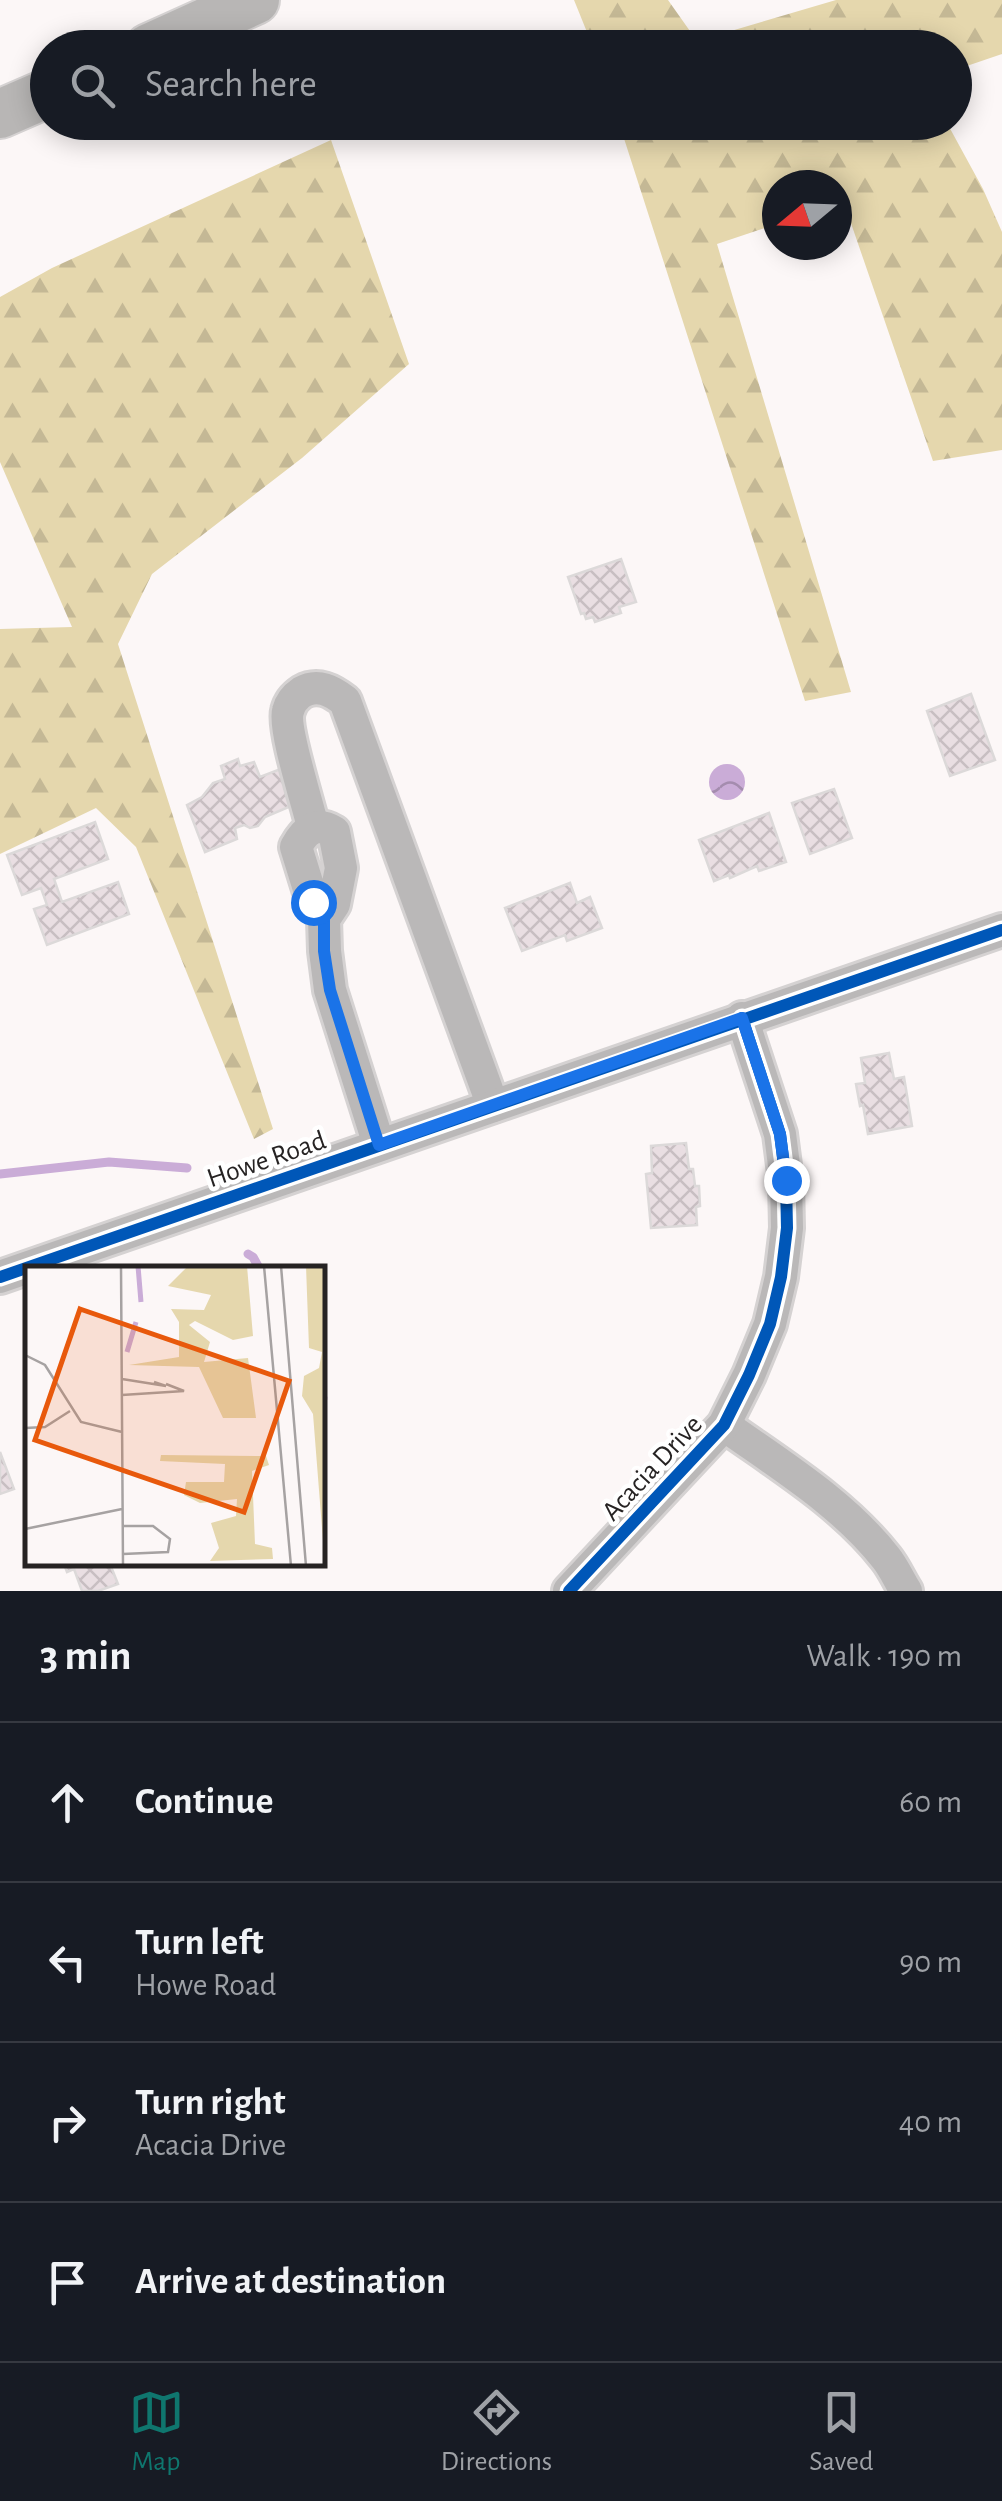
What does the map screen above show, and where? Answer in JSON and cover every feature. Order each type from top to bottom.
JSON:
[{"type":"highway","points":[[188,30],[255,0]]},
{"type":"highway","points":[[0,114],[30,100]]},
{"type":"street","points":[[379,1145],[330,990],[324,951],[324,919],[334,904],[340,868],[334,832],[325,826],[313,827],[288,729],[288,711],[296,697],[308,689],[331,690],[345,701],[492,1106]]},
{"type":"street","name":"Howe Road","points":[[32,1266],[1002,930]]},
{"type":"street","name":"Acacia Drive","points":[[570,1591],[724,1426],[770,1324],[782,1277],[786,1180],[780,1134],[742,1018]]},
{"type":"street","name":"Howe Road","points":[[0,1277],[25,1268]]},
{"type":"street","points":[[724,1426],[811,1487],[852,1522],[887,1559],[906,1591]]},
{"type":"green space","points":[[574,0],[668,0],[689,30],[586,30]]},
{"type":"green space","points":[[836,0],[1002,0],[1002,54],[972,64],[972,30],[734,30]]},
{"type":"green space","points":[[331,140],[409,364],[302,458],[152,574],[118,644],[273,1129],[254,1139],[136,847],[96,808],[0,854],[0,629],[72,627],[0,462],[0,297],[52,268]]},
{"type":"green space","points":[[624,140],[956,140],[1002,232],[1002,450],[933,461],[852,226],[852,170],[762,170],[762,229],[717,244],[851,692],[805,701]]},
{"type":"water","points":[[727,764],[740,769],[745,782],[740,795],[727,800],[714,795],[709,782],[714,769]]},
{"type":"building","points":[[621,559],[636,602],[619,607],[621,613],[595,622],[593,617],[586,619],[568,577]]},
{"type":"building","points":[[971,694],[995,760],[950,776],[927,711]]},
{"type":"building","points":[[238,759],[240,766],[254,762],[260,777],[286,767],[298,803],[265,817],[258,826],[235,828],[237,839],[205,852],[187,805],[202,797],[213,783],[225,779],[221,766]]},
{"type":"building","points":[[834,789],[852,838],[810,854],[792,803]]},
{"type":"building","points":[[769,813],[786,862],[759,871],[757,866],[714,881],[699,840]]},
{"type":"building","points":[[95,822],[108,859],[54,879],[62,902],[118,882],[129,914],[47,945],[34,909],[47,905],[41,888],[22,895],[7,855]]},
{"type":"building","points":[[570,883],[577,903],[590,897],[602,928],[567,941],[565,935],[522,951],[505,908]]},
{"type":"building","points":[[889,1053],[894,1079],[904,1077],[912,1126],[868,1134],[856,1084],[865,1083],[861,1058]]},
{"type":"building","points":[[686,1143],[689,1169],[693,1169],[695,1186],[699,1186],[697,1225],[651,1228],[646,1174],[652,1173],[651,1146]]},
{"type":"building","points":[[0,1452],[14,1489],[0,1494]]},
{"type":"building","points":[[65,1566],[111,1566],[118,1584],[98,1591],[82,1591],[74,1569],[67,1572]]},
{"type":"waterway","points":[[0,1174],[109,1162],[187,1168]]},
{"type":"waterway","points":[[248,1254],[258,1266]]},
{"type":"cycle path","points":[[32,1266],[1002,930]]},
{"type":"cycle path","points":[[569,1591],[724,1425],[770,1324],[787,1228],[786,1181],[780,1134],[742,1018]]},
{"type":"cycle path","points":[[0,1277],[25,1268]]},
{"type":"route","points":[[313,902],[324,919],[330,990],[379,1145],[742,1018],[780,1134],[786,1180]]}]
